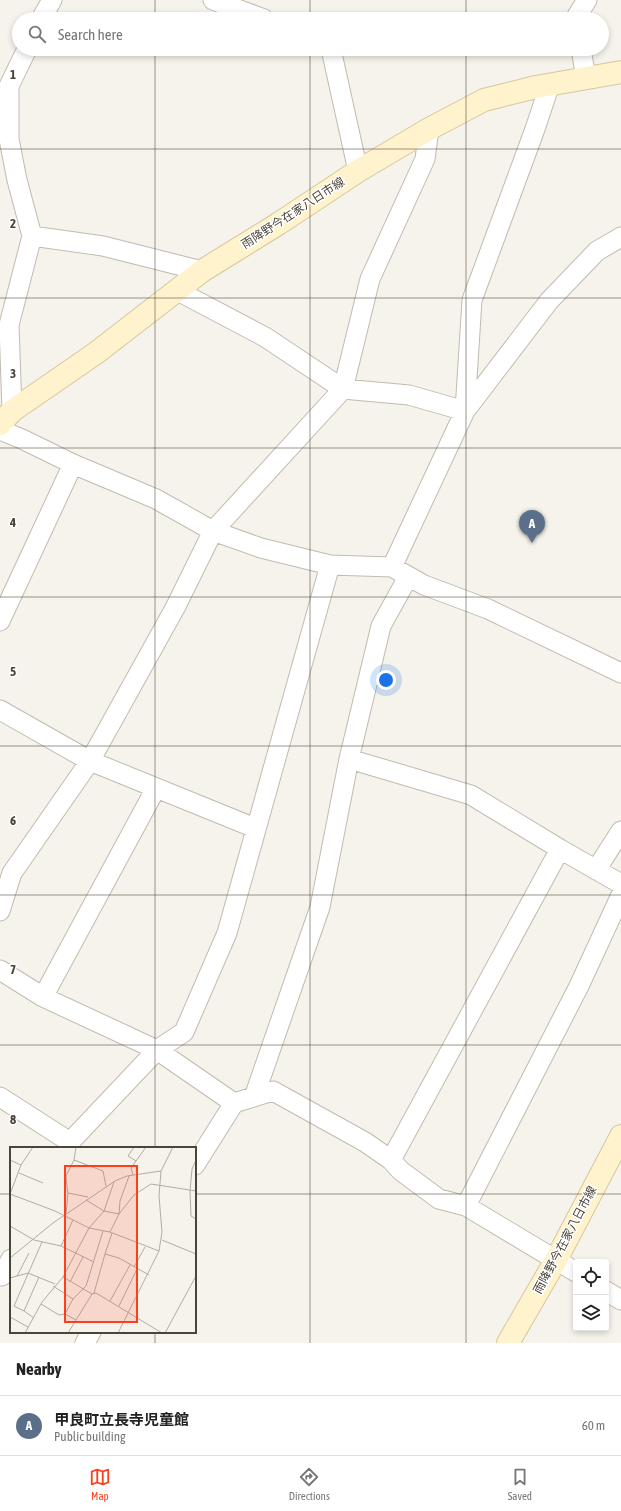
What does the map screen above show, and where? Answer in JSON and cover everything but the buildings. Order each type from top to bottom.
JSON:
[{"type":"main road","name":"雨降野今在家八日市線","points":[[6,417],[96,353],[202,271],[278,224],[358,171],[430,129],[484,100],[550,84],[621,72]]},
{"type":"main road","name":"雨降野今在家八日市線","points":[[508,1343],[556,1260],[621,1136]]},
{"type":"street","points":[[45,12],[52,0]]},
{"type":"street","points":[[213,0],[245,12]]},
{"type":"street","points":[[579,12],[587,0]]},
{"type":"street","points":[[6,417],[9,325],[32,236],[17,180],[9,139],[9,86],[24,56]]},
{"type":"street","points":[[333,56],[358,171]]},
{"type":"street","points":[[582,56],[586,78]]},
{"type":"street","points":[[465,411],[472,300],[550,84]]},
{"type":"street","points":[[0,910],[12,873],[90,761],[175,608],[213,531],[343,389],[370,279],[424,159],[430,129]]},
{"type":"street","points":[[32,236],[103,246],[202,271]]},
{"type":"street","points":[[392,567],[465,411],[549,301],[597,251],[621,237]]},
{"type":"street","points":[[176,290],[265,336],[343,389],[409,395],[465,411]]},
{"type":"street","points":[[0,430],[73,464],[156,499],[213,531],[261,548],[330,565],[392,567],[424,586],[488,609],[621,673]]},
{"type":"street","points":[[0,621],[73,464]]},
{"type":"street","points":[[0,1098],[69,1145],[157,1050],[184,1032],[227,933],[255,828],[330,565]]},
{"type":"street","points":[[254,1097],[320,907],[348,759],[381,626],[408,577]]},
{"type":"street","points":[[0,710],[90,761],[255,828]]},
{"type":"street","points":[[348,759],[470,795],[621,884]]},
{"type":"street","points":[[43,997],[156,788]]},
{"type":"street","points":[[596,870],[621,831]]},
{"type":"street","points":[[391,1160],[560,849]]},
{"type":"street","points":[[466,1206],[578,986],[621,895]]},
{"type":"street","points":[[0,970],[43,997],[157,1050],[234,1103]]},
{"type":"street","points":[[196,1163],[234,1103],[273,1091],[365,1142],[391,1160],[401,1171],[439,1199],[466,1206],[573,1270]]},
{"type":"street","points":[[4,1277],[10,1262]]},
{"type":"street","points":[[609,1293],[621,1300]]},
{"type":"street","points":[[85,1343],[90,1333]]},
{"type":"place","name":"甲良町立長寺児童館","points":[[532,543]]}]
